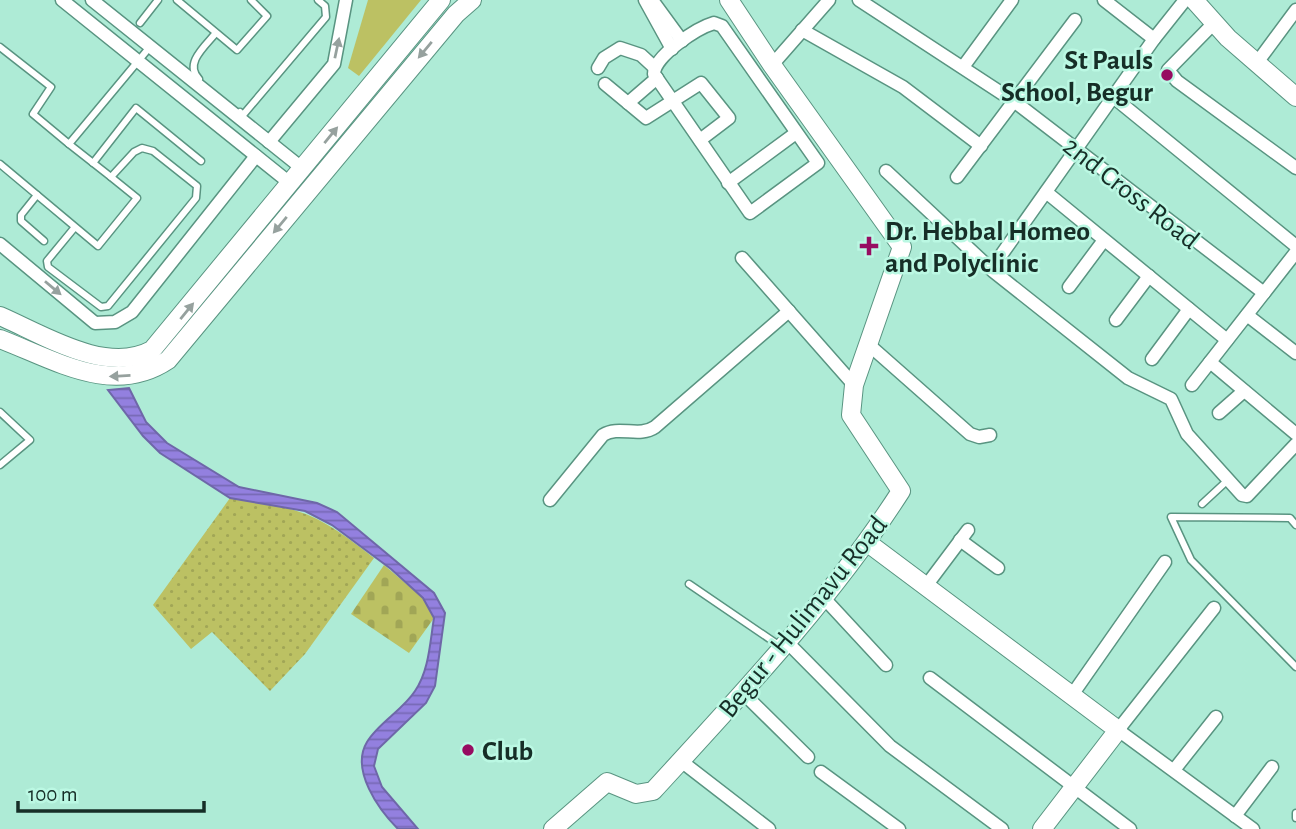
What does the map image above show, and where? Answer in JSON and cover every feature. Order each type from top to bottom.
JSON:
[{"type":"street","points":[[62,0],[290,184]]},
{"type":"street","points":[[92,0],[303,169]]},
{"type":"street","points":[[269,142],[334,64],[346,0]]},
{"type":"street","points":[[0,339],[92,374],[115,378],[138,375],[159,366],[177,352],[290,184],[442,0]]},
{"type":"street","points":[[0,316],[97,356],[117,360],[136,358],[160,345],[244,255],[456,14],[472,0]]},
{"type":"street","points":[[645,0],[677,45]]},
{"type":"street","points":[[652,0],[677,45]]},
{"type":"street","name":"Begur - Hulimavu Road","points":[[553,829],[607,782],[636,794],[653,791],[784,644],[868,543],[901,491],[851,415],[854,385],[902,247],[729,0]]},
{"type":"street","points":[[772,65],[829,0]]},
{"type":"street","name":"2nd Cross Road","points":[[859,0],[1015,102],[1264,293]]},
{"type":"street","points":[[963,66],[1012,0]]},
{"type":"street","points":[[1104,0],[1154,39]]},
{"type":"street","points":[[992,268],[1112,96],[1185,0]]},
{"type":"street","points":[[1194,0],[1256,64],[1296,97]]},
{"type":"street","points":[[1256,64],[1296,10]]},
{"type":"street","points":[[957,177],[1076,20]]},
{"type":"street","points":[[598,68],[604,58],[620,48],[641,55],[656,73],[750,213],[818,163],[722,26],[714,23],[677,45],[656,73],[628,103]]},
{"type":"street","points":[[1214,23],[1168,71],[1177,81],[1296,168]]},
{"type":"street","points":[[802,30],[903,87],[981,146]]},
{"type":"street","points":[[605,84],[646,118],[701,83],[729,118],[700,140]]},
{"type":"street","points":[[1112,96],[1296,246]]},
{"type":"street","points":[[212,119],[223,107]]},
{"type":"street","points":[[728,183],[796,133]]},
{"type":"street","points":[[0,244],[95,323],[115,322],[132,312],[256,156]]},
{"type":"street","points":[[886,171],[992,268],[1116,370],[1171,400],[1186,434],[1242,495],[1247,496],[1296,443]]},
{"type":"street","points":[[1046,192],[1227,340]]},
{"type":"street","points":[[1069,286],[1104,240]]},
{"type":"street","points":[[1192,385],[1296,252]]},
{"type":"street","points":[[742,258],[854,385]]},
{"type":"street","points":[[1116,320],[1149,276]]},
{"type":"street","points":[[1152,359],[1189,309]]},
{"type":"street","points":[[550,500],[603,435],[612,431],[650,431],[789,311]]},
{"type":"street","points":[[1247,315],[1296,353]]},
{"type":"street","points":[[869,344],[970,434],[979,437],[990,435]]},
{"type":"street","points":[[1210,362],[1296,434]]},
{"type":"street","points":[[1219,413],[1244,391]]},
{"type":"street","points":[[926,586],[964,535],[998,568]]},
{"type":"street","points":[[868,543],[1252,829]]},
{"type":"street","points":[[1073,695],[1165,562]]},
{"type":"street","points":[[822,597],[886,665]]},
{"type":"street","points":[[1042,829],[1213,608]]},
{"type":"street","points":[[784,644],[890,747],[1002,829]]},
{"type":"street","points":[[930,678],[1130,829]]},
{"type":"street","points":[[742,692],[807,757]]},
{"type":"street","points":[[1174,770],[1216,717]]},
{"type":"street","points":[[681,761],[769,829]]},
{"type":"street","points":[[1235,816],[1272,767]]},
{"type":"street","points":[[821,772],[899,829]]},
{"type":"lane","points":[[140,23],[158,0]]},
{"type":"lane","points":[[177,0],[237,50],[267,16],[251,0]]},
{"type":"lane","points":[[215,34],[192,64],[192,71],[243,115],[326,17],[325,6],[318,0]]},
{"type":"lane","points":[[0,47],[51,87],[33,114],[137,198],[98,246],[0,164]]},
{"type":"lane","points":[[69,144],[149,48]]},
{"type":"lane","points":[[93,163],[136,108],[201,162]]},
{"type":"lane","points":[[75,227],[47,261],[48,267],[101,307],[108,306],[196,198],[197,186],[153,151],[142,148],[134,152],[111,177]]},
{"type":"lane","points":[[37,195],[21,215],[21,221],[44,241]]},
{"type":"lane","points":[[0,412],[30,440],[0,465]]},
{"type":"lane","points":[[1202,504],[1229,479]]},
{"type":"lane","points":[[1296,526],[1290,518],[1171,517],[1191,560],[1296,667]]},
{"type":"lane","points":[[689,584],[784,644]]},
{"type":"green space","points":[[368,0],[421,0],[359,76],[348,68]]},
{"type":"green space","points":[[230,498],[275,505],[308,515],[338,531],[374,558],[305,654],[270,691],[212,632],[191,649],[153,605]]},
{"type":"green space","points":[[384,565],[423,598],[434,618],[409,653],[351,614]]},
{"type":"shaded area","points":[[129,388],[146,422],[167,443],[239,487],[317,503],[337,512],[434,593],[445,613],[435,686],[426,703],[378,749],[374,766],[382,787],[418,829],[398,829],[391,821],[375,801],[364,777],[362,765],[367,742],[410,698],[423,675],[434,618],[423,598],[391,569],[332,525],[305,511],[230,498],[160,453],[143,436],[108,390]]},
{"type":"place","name":"St Pauls School, Begur","points":[[1167,75]]},
{"type":"place","name":"Dr. Hebbal Homeo and Polyclinic","points":[[869,246]]},
{"type":"place","name":"Club","points":[[468,750]]}]
